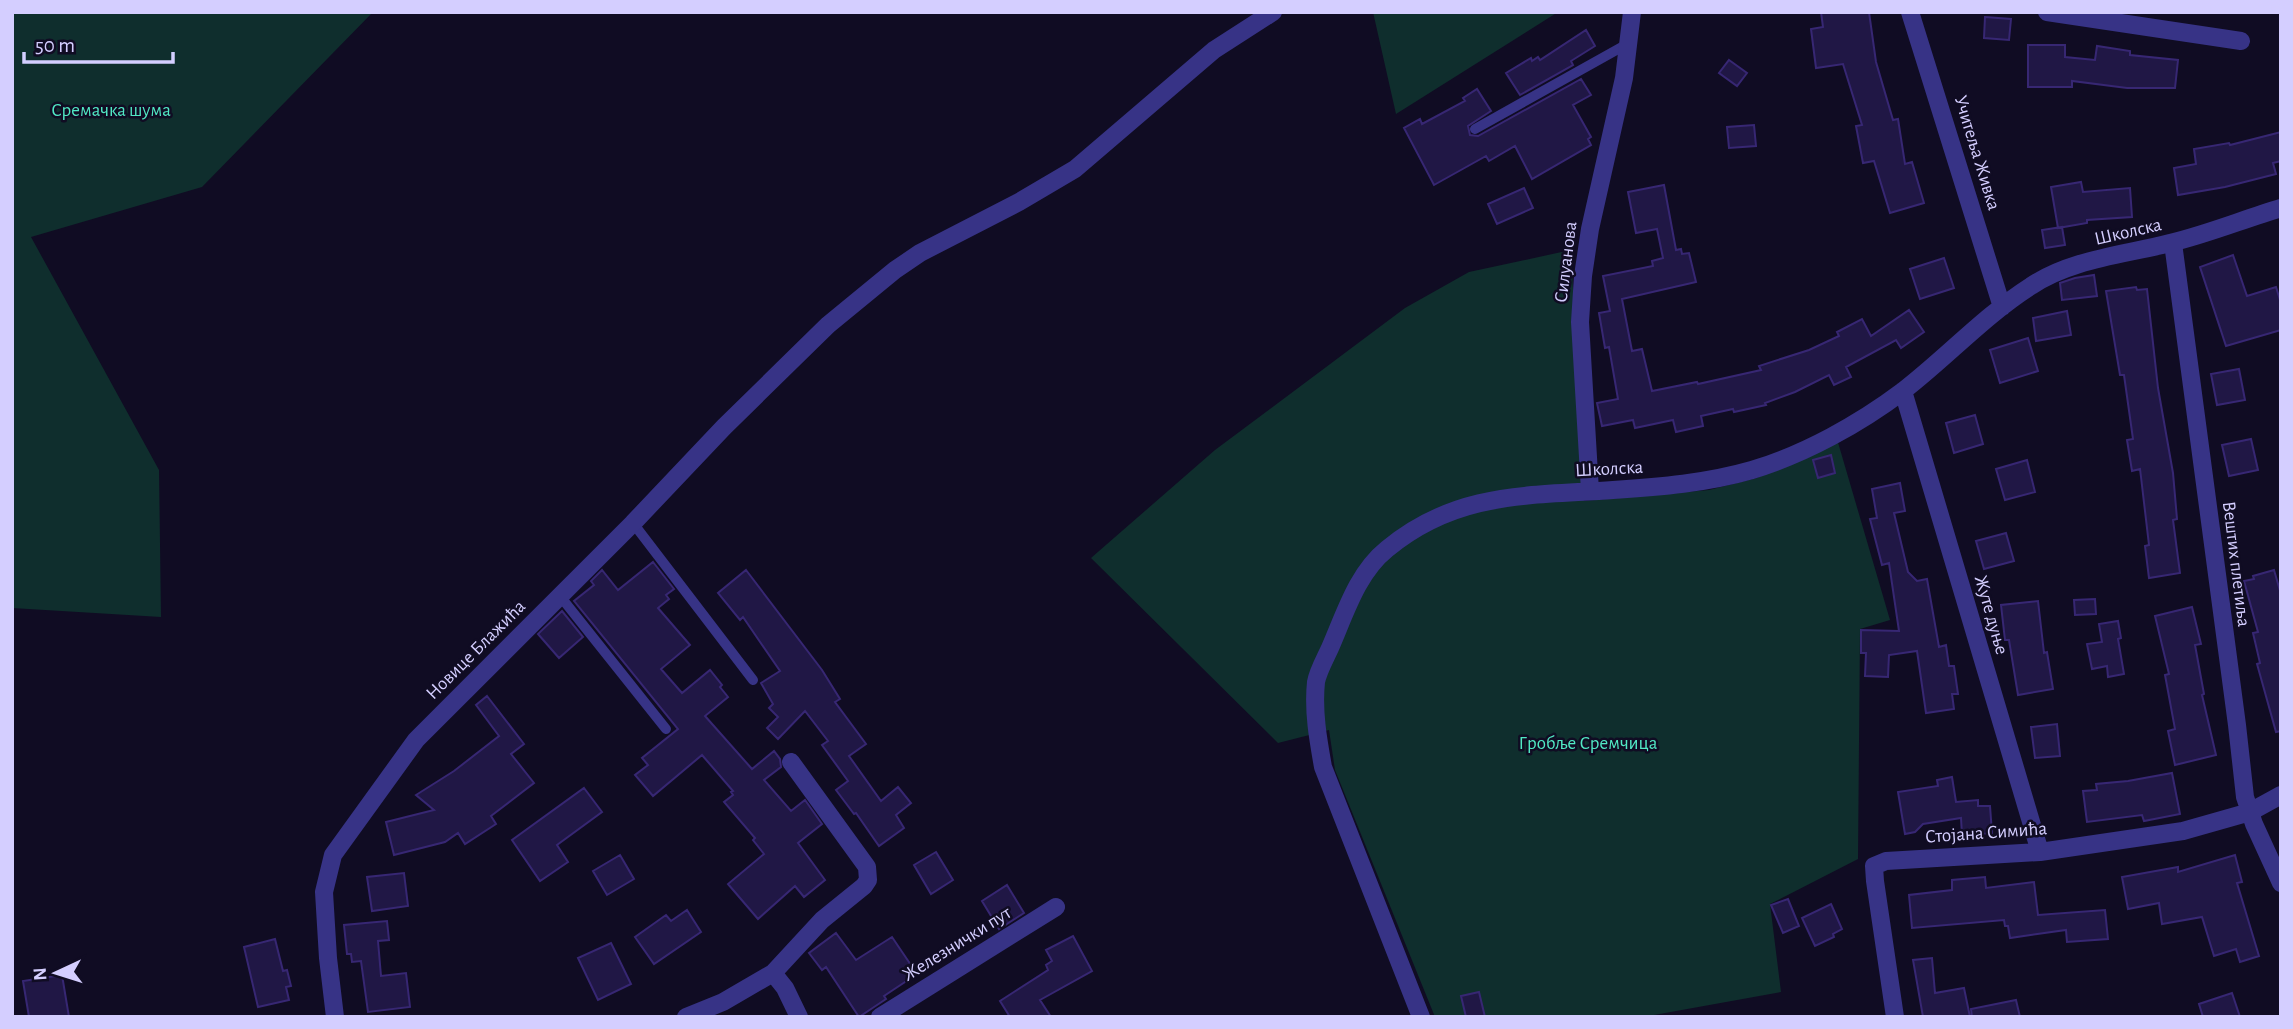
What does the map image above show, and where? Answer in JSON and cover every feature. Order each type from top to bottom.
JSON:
[{"type":"street","name":"Новице Блажића","points":[[335,1017],[324,892],[334,855],[416,740],[828,325],[894,270],[940,241],[1019,202],[1075,169],[1214,50],[1273,12]]},
{"type":"street","name":"Силуанова","points":[[1590,491],[1580,322],[1583,276],[1590,229],[1624,78],[1632,12]]},
{"type":"street","name":"Учитеља Живка","points":[[1910,12],[2002,307]]},
{"type":"street","points":[[2048,12],[2241,41]]},
{"type":"street","name":"Школска","points":[[1421,1017],[1322,767],[1316,726],[1316,680],[1357,587],[1385,550],[1415,529],[1454,510],[1487,500],[1682,485],[1754,469],[1838,432],[1903,391],[2002,307],[2055,272],[2173,243],[2281,208]]},
{"type":"street","name":"Вештих плетиља","points":[[2173,243],[2235,713],[2242,785],[2250,812],[2281,883]]},
{"type":"street","name":"Жуте дуње","points":[[1903,391],[2039,852]]},
{"type":"street","points":[[686,1017],[723,1002],[773,973],[822,920],[868,880],[867,867],[791,762]]},
{"type":"street","name":"Стојана Симића","points":[[1895,1017],[1874,866],[1886,861],[2039,852],[2183,831],[2250,812],[2281,795]]},
{"type":"street","name":"Железнички пут","points":[[880,1017],[1056,907]]},
{"type":"street","points":[[773,973],[785,988],[799,1017]]},
{"type":"lane","points":[[1475,129],[1629,43]]},
{"type":"lane","points":[[633,523],[752,680]]},
{"type":"lane","points":[[560,596],[666,729]]},
{"type":"green space","name":"Сремачка шума","points":[[12,12],[373,12],[202,187],[31,237],[159,470],[161,617],[12,608]]},
{"type":"green space","points":[[1373,12],[1558,12],[1396,114]]},
{"type":"green space","name":"Гробље Сремчица","points":[[1571,250],[1584,501],[1709,490],[1757,478],[1837,439],[1890,620],[1860,629],[1858,859],[1770,904],[1781,992],[1643,1017],[1435,1017],[1335,770],[1329,730],[1278,743],[1091,558],[1215,450],[1405,308],[1469,272]]},
{"type":"building","points":[[1821,12],[1869,12],[1876,62],[1893,120],[1898,119],[1905,164],[1912,162],[1924,203],[1890,213],[1874,161],[1863,163],[1856,126],[1862,125],[1843,64],[1816,68],[1811,29],[1823,27]]},
{"type":"building","points":[[1985,17],[2011,19],[2009,40],[1984,38]]},
{"type":"building","points":[[1586,30],[1595,46],[1571,61],[1573,65],[1520,95],[1506,73],[1531,58],[1532,61],[1538,57],[1540,60]]},
{"type":"building","points":[[2028,45],[2065,45],[2065,57],[2095,60],[2097,46],[2130,51],[2130,55],[2178,60],[2175,88],[2127,88],[2072,81],[2072,87],[2028,87]]},
{"type":"building","points":[[1729,60],[1747,73],[1737,86],[1719,73]]},
{"type":"building","points":[[1581,79],[1591,95],[1573,105],[1591,137],[1588,139],[1591,145],[1532,179],[1515,146],[1489,161],[1486,156],[1434,185],[1404,128],[1420,119],[1422,124],[1465,101],[1463,98],[1477,89],[1491,111],[1468,126],[1470,135],[1478,136]]},
{"type":"building","points":[[1754,125],[1756,146],[1729,148],[1727,127]]},
{"type":"building","points":[[2281,132],[2281,161],[2273,163],[2276,174],[2178,195],[2174,168],[2196,164],[2194,149],[2230,145]]},
{"type":"building","points":[[2081,182],[2083,192],[2130,188],[2132,217],[2087,220],[2087,223],[2058,228],[2051,187]]},
{"type":"building","points":[[1664,185],[1676,250],[1681,249],[1682,254],[1689,253],[1696,282],[1622,299],[1632,351],[1642,349],[1652,391],[1761,370],[1759,366],[1809,350],[1839,336],[1837,332],[1862,319],[1871,336],[1909,310],[1924,332],[1901,348],[1896,340],[1846,367],[1851,377],[1834,385],[1829,375],[1765,403],[1766,405],[1701,416],[1703,426],[1676,432],[1673,420],[1635,428],[1633,420],[1602,426],[1597,403],[1618,399],[1609,347],[1605,348],[1599,313],[1610,311],[1603,276],[1653,266],[1652,261],[1663,258],[1657,229],[1636,233],[1628,192]]},
{"type":"building","points":[[1524,188],[1533,208],[1497,224],[1488,204]]},
{"type":"building","points":[[2062,227],[2065,245],[2045,248],[2042,230]]},
{"type":"building","points":[[2233,255],[2247,296],[2276,287],[2281,303],[2281,330],[2226,346],[2200,267]]},
{"type":"building","points":[[1944,258],[1954,288],[1920,299],[1910,269]]},
{"type":"building","points":[[2094,275],[2097,296],[2062,300],[2060,283]]},
{"type":"building","points":[[2136,287],[2137,290],[2147,289],[2158,388],[2173,473],[2177,519],[2173,520],[2180,573],[2149,578],[2145,546],[2149,545],[2140,469],[2132,471],[2127,440],[2133,439],[2124,375],[2120,375],[2106,291]]},
{"type":"building","points":[[2067,311],[2071,335],[2036,341],[2033,318]]},
{"type":"building","points":[[2028,338],[2038,371],[2000,383],[1990,350]]},
{"type":"building","points":[[2239,369],[2245,400],[2217,405],[2211,374]]},
{"type":"building","points":[[1975,415],[1983,444],[1954,453],[1946,423]]},
{"type":"building","points":[[2251,439],[2258,470],[2229,476],[2222,445]]},
{"type":"building","points":[[1831,455],[1835,473],[1818,478],[1813,460]]},
{"type":"building","points":[[2027,460],[2035,492],[2005,500],[1996,469]]},
{"type":"building","points":[[1900,483],[1905,511],[1894,513],[1908,572],[1917,581],[1927,579],[1939,647],[1946,645],[1949,666],[1954,666],[1958,694],[1952,694],[1954,709],[1926,713],[1917,651],[1889,655],[1888,677],[1865,676],[1866,653],[1861,653],[1861,630],[1899,631],[1889,563],[1882,565],[1870,519],[1877,518],[1872,489]]},
{"type":"building","points":[[2006,533],[2014,561],[1984,569],[1976,541]]},
{"type":"building","points":[[653,562],[674,589],[666,595],[669,599],[658,608],[690,645],[661,669],[682,693],[710,670],[728,697],[705,716],[752,769],[774,751],[780,759],[781,767],[764,780],[791,811],[805,800],[822,824],[798,843],[825,880],[804,897],[795,886],[758,919],[728,884],[764,854],[753,840],[755,838],[724,802],[733,795],[733,791],[702,755],[653,796],[635,775],[648,765],[642,758],[678,729],[574,601],[594,585],[591,581],[602,570],[618,590]]},
{"type":"building","points":[[746,570],[822,670],[840,699],[835,702],[866,744],[849,756],[881,801],[898,787],[911,803],[896,815],[904,828],[879,846],[836,790],[848,781],[822,745],[828,741],[805,711],[778,739],[767,728],[778,717],[769,708],[773,704],[761,683],[780,671],[743,617],[740,620],[718,593]]},
{"type":"building","points":[[2274,570],[2281,594],[2281,731],[2276,732],[2257,664],[2260,663],[2253,633],[2258,632],[2244,581]]},
{"type":"building","points":[[2095,599],[2096,614],[2075,615],[2074,600]]},
{"type":"building","points":[[2038,601],[2044,653],[2047,652],[2053,689],[2018,695],[2009,640],[2005,640],[2001,605]]},
{"type":"building","points":[[2192,607],[2201,644],[2195,645],[2204,694],[2202,695],[2216,755],[2175,765],[2168,731],[2175,729],[2165,675],[2169,674],[2155,616]]},
{"type":"building","points":[[562,611],[583,637],[559,658],[538,634]]},
{"type":"building","points":[[2118,621],[2124,674],[2108,677],[2107,666],[2092,669],[2087,644],[2102,642],[2099,624]]},
{"type":"building","points":[[487,696],[524,744],[511,754],[534,783],[491,816],[496,824],[465,844],[458,833],[445,842],[394,855],[386,822],[434,810],[416,795],[454,771],[499,736],[476,705]]},
{"type":"building","points":[[2057,724],[2060,756],[2035,758],[2031,727]]},
{"type":"building","points":[[2172,773],[2180,814],[2144,821],[2142,815],[2087,822],[2083,791],[2097,790],[2096,784]]},
{"type":"building","points":[[1952,777],[1956,802],[1978,800],[1978,806],[1990,806],[1992,833],[1962,835],[1961,818],[1923,824],[1915,832],[1905,834],[1898,792],[1938,786],[1937,780]]},
{"type":"building","points":[[584,788],[602,812],[557,845],[568,862],[540,881],[512,840]]},
{"type":"building","points":[[936,852],[953,880],[931,894],[914,865]]},
{"type":"building","points":[[620,855],[634,879],[607,895],[593,871]]},
{"type":"building","points":[[2235,855],[2242,882],[2237,883],[2259,956],[2240,962],[2236,949],[2214,956],[2202,917],[2162,924],[2159,903],[2128,909],[2122,877],[2178,867],[2178,872]]},
{"type":"building","points":[[404,873],[408,906],[372,911],[367,877]]},
{"type":"building","points":[[1985,877],[1986,888],[2034,882],[2038,915],[2105,910],[2108,939],[2067,942],[2066,930],[2010,938],[2004,920],[1912,928],[1909,895],[1952,890],[1952,880]]},
{"type":"building","points":[[1007,885],[1024,913],[999,929],[982,901]]},
{"type":"building","points":[[1788,899],[1799,926],[1783,933],[1771,905]]},
{"type":"building","points":[[1831,904],[1842,929],[1833,934],[1834,937],[1815,946],[1802,918]]},
{"type":"building","points":[[687,910],[701,932],[654,964],[635,937],[666,915],[671,921]]},
{"type":"building","points":[[387,921],[389,940],[378,941],[381,976],[406,973],[410,1007],[368,1012],[361,961],[352,962],[351,954],[347,954],[344,925]]},
{"type":"building","points":[[836,933],[856,960],[892,937],[917,974],[859,1017],[826,967],[822,970],[809,953]]},
{"type":"building","points":[[1073,936],[1092,971],[1040,1000],[1051,1017],[1010,1017],[1000,1001],[1048,970],[1046,965],[1052,961],[1046,950]]},
{"type":"building","points":[[275,939],[283,971],[287,970],[291,986],[286,987],[289,1000],[258,1007],[244,947]]},
{"type":"building","points":[[611,943],[631,984],[598,1000],[578,958]]},
{"type":"building","points":[[1932,958],[1935,993],[1964,988],[1970,1017],[1923,1017],[1913,960]]},
{"type":"building","points":[[62,975],[69,1017],[29,1017],[23,981]]},
{"type":"building","points":[[1479,992],[1485,1017],[1466,1017],[1461,996]]},
{"type":"building","points":[[2232,993],[2240,1017],[2203,1017],[2199,1004]]},
{"type":"building","points":[[2016,1000],[2020,1017],[1972,1017],[1971,1009]]}]
